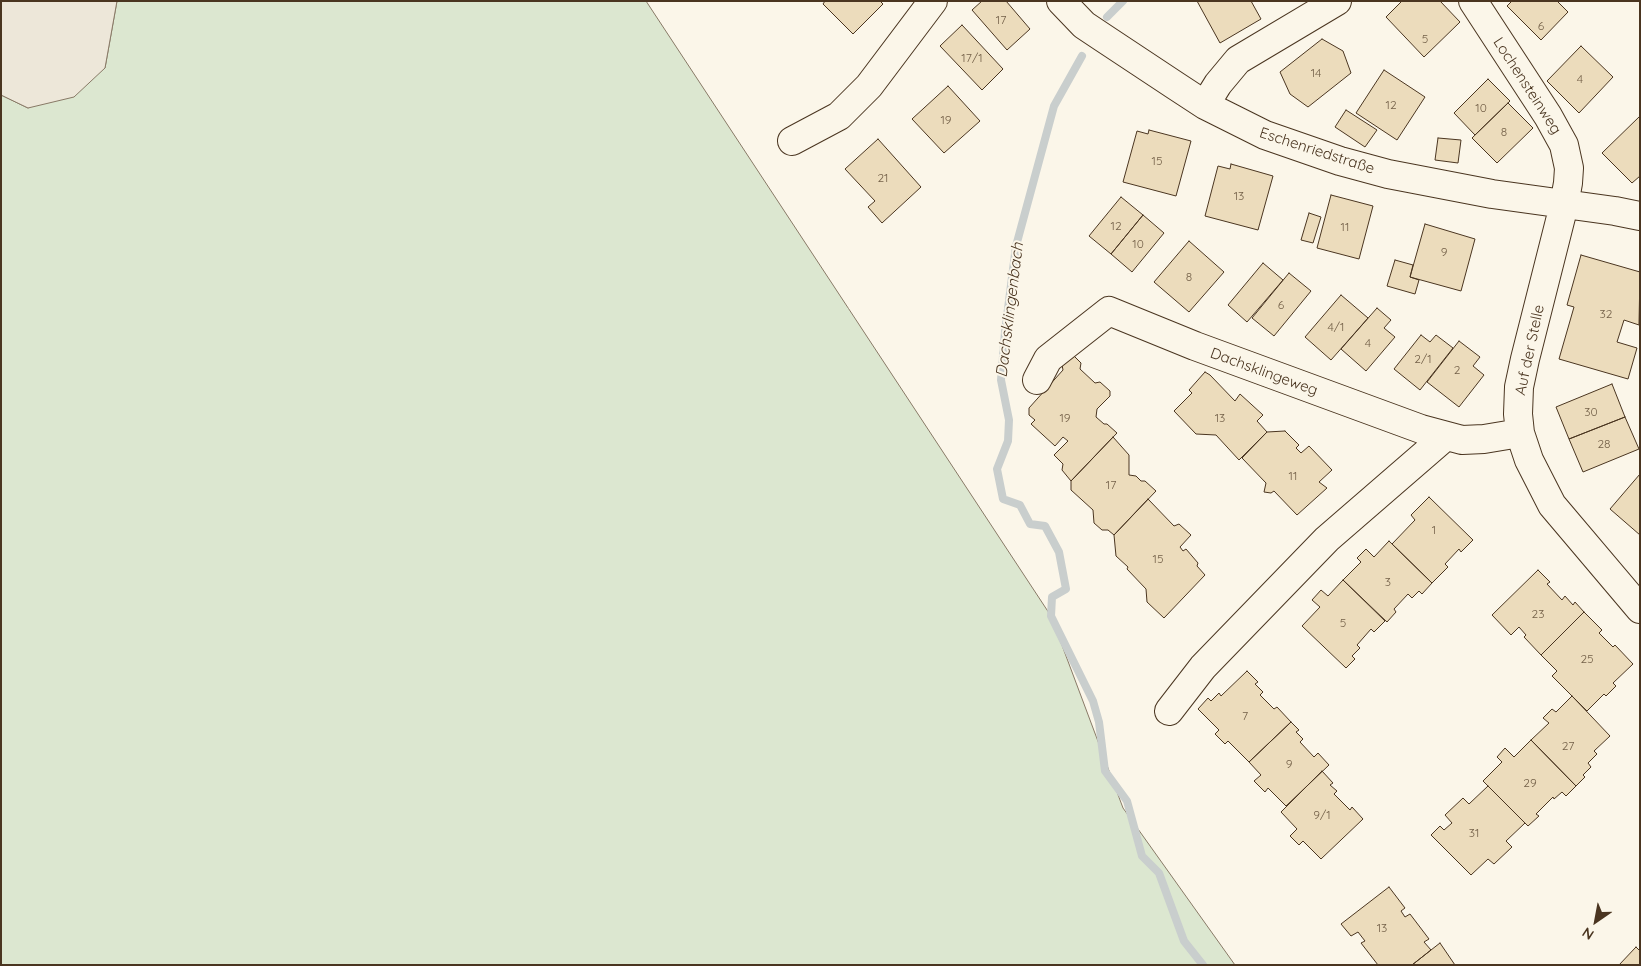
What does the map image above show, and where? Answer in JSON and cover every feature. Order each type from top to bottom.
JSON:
[{"type":"street","points":[[792,141],[839,116],[869,86],[933,1]]},
{"type":"street","name":"Eschenriedstraße","points":[[1061,1],[1084,24],[1102,38],[1205,104],[1265,135],[1340,161],[1458,188],[1640,216]]},
{"type":"street","points":[[1205,104],[1218,84],[1238,60],[1337,1]]},
{"type":"street","name":"Lochensteinweg","points":[[1473,1],[1548,116],[1564,144],[1569,168],[1564,205]]},
{"type":"street","name":"Auf der Stelle","points":[[1564,205],[1519,387],[1518,414],[1520,433],[1529,460],[1552,505],[1640,609]]},
{"type":"street","name":"Dachsklingeweg","points":[[1037,380],[1048,360],[1109,311],[1204,349],[1421,429],[1462,440],[1484,439],[1520,433]]},
{"type":"street","points":[[1169,711],[1203,667],[1327,539],[1446,436]]},
{"type":"green space","points":[[117,1],[646,1],[1051,616],[1123,808],[1235,965],[1,965],[1,95],[28,108],[105,68]]},
{"type":"shaded area","points":[[1,1],[117,1],[105,68],[74,97],[28,108],[1,95]]},
{"type":"building","points":[[825,1],[880,1],[883,4],[853,34],[823,4]]},
{"type":"building","points":[[982,1],[1006,1],[1030,29],[1007,50],[972,10]]},
{"type":"building","points":[[1197,1],[1251,1],[1261,19],[1220,43]]},
{"type":"building","points":[[1402,1],[1440,1],[1460,22],[1424,57],[1386,17]]},
{"type":"building","points":[[1512,1],[1557,1],[1568,12],[1541,40],[1507,6]]},
{"type":"building","points":[[962,25],[1003,69],[982,90],[940,46]]},
{"type":"building","points":[[1322,39],[1343,51],[1351,73],[1308,107],[1290,94],[1280,72]]},
{"type":"building","points":[[1581,46],[1613,77],[1579,113],[1547,81]]},
{"type":"building","points":[[1384,70],[1425,97],[1397,140],[1356,113]]},
{"type":"building","points":[[1488,79],[1510,101],[1475,135],[1454,113]]},
{"type":"building","points":[[948,86],[980,121],[944,153],[912,119]]},
{"type":"building","points":[[1508,103],[1533,128],[1497,163],[1472,138]]},
{"type":"building","points":[[1346,110],[1377,130],[1365,147],[1335,127]]},
{"type":"building","points":[[1640,116],[1640,176],[1632,183],[1602,153]]},
{"type":"building","points":[[1149,130],[1191,141],[1176,196],[1123,182],[1137,131],[1148,134]]},
{"type":"building","points":[[1438,138],[1461,140],[1458,163],[1435,160]]},
{"type":"building","points":[[878,139],[921,187],[882,223],[868,207],[875,201],[845,169]]},
{"type":"building","points":[[1231,164],[1273,176],[1258,230],[1205,216],[1218,166],[1230,169]]},
{"type":"building","points":[[1331,195],[1373,206],[1359,259],[1317,248]]},
{"type":"building","points":[[1121,197],[1143,215],[1111,254],[1089,236]]},
{"type":"building","points":[[1309,213],[1321,217],[1313,243],[1301,240]]},
{"type":"building","points":[[1143,215],[1164,233],[1132,272],[1111,254]]},
{"type":"building","points":[[1425,224],[1475,239],[1461,291],[1410,277]]},
{"type":"building","points":[[1189,241],[1224,272],[1189,312],[1154,282]]},
{"type":"building","points":[[1581,255],[1640,272],[1639,325],[1624,320],[1617,342],[1637,348],[1628,379],[1559,359],[1574,307],[1567,305]]},
{"type":"building","points":[[1395,260],[1413,265],[1410,277],[1419,280],[1415,294],[1387,286]]},
{"type":"building","points":[[1263,263],[1283,280],[1247,322],[1228,305]]},
{"type":"building","points":[[1289,273],[1311,291],[1274,336],[1252,318]]},
{"type":"building","points":[[1341,295],[1368,318],[1331,360],[1305,337]]},
{"type":"building","points":[[1377,308],[1391,320],[1384,328],[1395,337],[1366,371],[1341,349]]},
{"type":"building","points":[[1421,335],[1430,342],[1436,335],[1453,348],[1420,390],[1394,369]]},
{"type":"building","points":[[1459,341],[1480,357],[1473,366],[1484,375],[1459,407],[1427,382]]},
{"type":"building","points":[[1073,355],[1081,363],[1080,369],[1095,383],[1100,382],[1110,391],[1110,396],[1097,409],[1096,417],[1117,433],[1071,481],[1062,470],[1063,464],[1054,455],[1068,441],[1063,437],[1055,446],[1031,424],[1035,420],[1029,415],[1029,408],[1063,370],[1062,365]]},
{"type":"building","points":[[1205,372],[1235,401],[1240,394],[1263,415],[1257,421],[1267,432],[1239,460],[1216,435],[1196,434],[1174,411],[1192,393],[1189,390]]},
{"type":"building","points":[[1612,384],[1625,417],[1569,439],[1556,407]]},
{"type":"building","points":[[1625,417],[1639,449],[1583,472],[1569,439]]},
{"type":"building","points":[[1285,431],[1299,445],[1296,448],[1301,453],[1309,446],[1332,470],[1319,482],[1327,488],[1297,515],[1274,491],[1271,493],[1264,492],[1266,483],[1242,458],[1267,432]]},
{"type":"building","points":[[1113,437],[1129,455],[1129,475],[1136,476],[1141,481],[1145,481],[1156,491],[1114,535],[1108,530],[1102,530],[1094,523],[1093,510],[1071,490],[1071,481]]},
{"type":"building","points":[[1640,474],[1640,535],[1610,509]]},
{"type":"building","points":[[1429,497],[1473,540],[1461,552],[1459,549],[1445,564],[1448,567],[1432,583],[1392,544],[1415,520],[1411,515]]},
{"type":"building","points":[[1148,499],[1174,526],[1179,524],[1191,535],[1180,547],[1183,551],[1186,549],[1205,575],[1164,618],[1147,602],[1146,589],[1116,556],[1114,535]]},
{"type":"building","points":[[1389,541],[1432,583],[1422,594],[1419,591],[1412,598],[1408,594],[1394,609],[1396,612],[1387,622],[1343,580],[1361,562],[1357,558],[1366,549],[1374,557]]},
{"type":"building","points":[[1538,570],[1550,582],[1547,584],[1562,600],[1565,596],[1573,605],[1575,602],[1584,612],[1541,655],[1524,637],[1526,635],[1519,627],[1511,635],[1492,615]]},
{"type":"building","points":[[1343,580],[1385,621],[1374,632],[1371,629],[1357,645],[1360,648],[1352,656],[1355,659],[1346,668],[1302,626],[1320,607],[1312,600],[1321,590],[1328,596]]},
{"type":"building","points":[[1584,612],[1602,630],[1599,633],[1613,647],[1615,645],[1633,664],[1613,683],[1616,686],[1606,696],[1604,694],[1587,711],[1552,676],[1557,671],[1541,655]]},
{"type":"building","points":[[1247,671],[1258,682],[1255,684],[1263,692],[1260,695],[1274,709],[1277,707],[1291,722],[1249,762],[1228,741],[1225,744],[1215,734],[1219,730],[1198,709],[1208,698],[1211,701],[1219,693],[1221,696]]},
{"type":"building","points":[[1572,696],[1610,736],[1594,751],[1597,754],[1588,763],[1591,767],[1576,786],[1531,740],[1549,723],[1543,718],[1552,709],[1556,712]]},
{"type":"building","points":[[1291,722],[1299,730],[1296,732],[1303,739],[1300,742],[1314,757],[1318,753],[1329,765],[1286,806],[1268,788],[1265,792],[1254,781],[1261,775],[1249,762]]},
{"type":"building","points":[[1531,740],[1576,786],[1566,796],[1562,792],[1554,799],[1553,797],[1536,814],[1539,816],[1528,826],[1483,781],[1502,762],[1497,757],[1505,748],[1514,757]]},
{"type":"building","points":[[1322,771],[1333,783],[1330,785],[1337,791],[1334,794],[1350,810],[1352,807],[1363,819],[1321,859],[1303,841],[1299,845],[1290,836],[1297,829],[1281,812]]},
{"type":"building","points":[[1488,786],[1525,823],[1506,841],[1512,847],[1494,864],[1488,859],[1471,875],[1431,835],[1440,826],[1444,830],[1452,823],[1445,815],[1463,798],[1469,804]]},
{"type":"building","points":[[1389,887],[1405,908],[1401,911],[1405,917],[1410,914],[1429,939],[1424,942],[1431,950],[1412,965],[1378,965],[1361,943],[1365,941],[1358,932],[1351,936],[1341,924]]},
{"type":"building","points":[[1440,943],[1455,965],[1412,965],[1431,950]]},
{"type":"building","points":[[1636,947],[1640,951],[1640,965],[1619,965]]},
{"type":"waterway","name":"Dachsklingenbach","points":[[1107,17],[1123,1]]},
{"type":"waterway","name":"Dachsklingenbach","points":[[1082,56],[1054,106],[1016,246],[1001,380],[1009,420],[1008,441],[997,469],[1003,499],[1020,505],[1030,524],[1045,526],[1059,552],[1066,589],[1052,597],[1051,616],[1093,701],[1099,722],[1105,771],[1127,801],[1142,856],[1159,873],[1184,941],[1203,965]]}]
